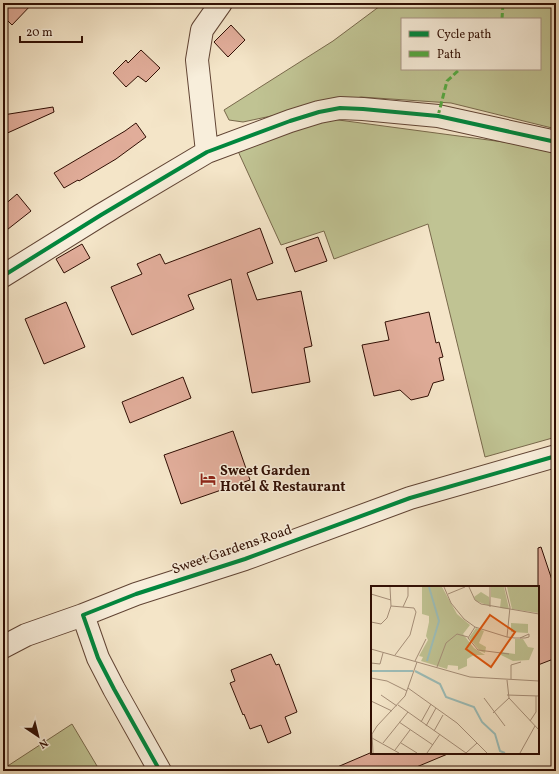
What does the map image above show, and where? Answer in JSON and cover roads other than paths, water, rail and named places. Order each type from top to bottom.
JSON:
[{"type":"street","points":[[207,152],[197,60],[202,30],[221,3]]},
{"type":"street","points":[[3,276],[101,215],[207,152],[290,121],[319,112],[340,108],[438,116],[556,142]]},
{"type":"street","name":"Sweet Gardens Road","points":[[3,647],[26,635],[136,594],[245,559],[410,498],[556,456]]},
{"type":"street","points":[[83,615],[98,658],[160,771]]},
{"type":"place","name":"Sweet Garden Hotel & Restaurant","points":[[208,479]]}]
